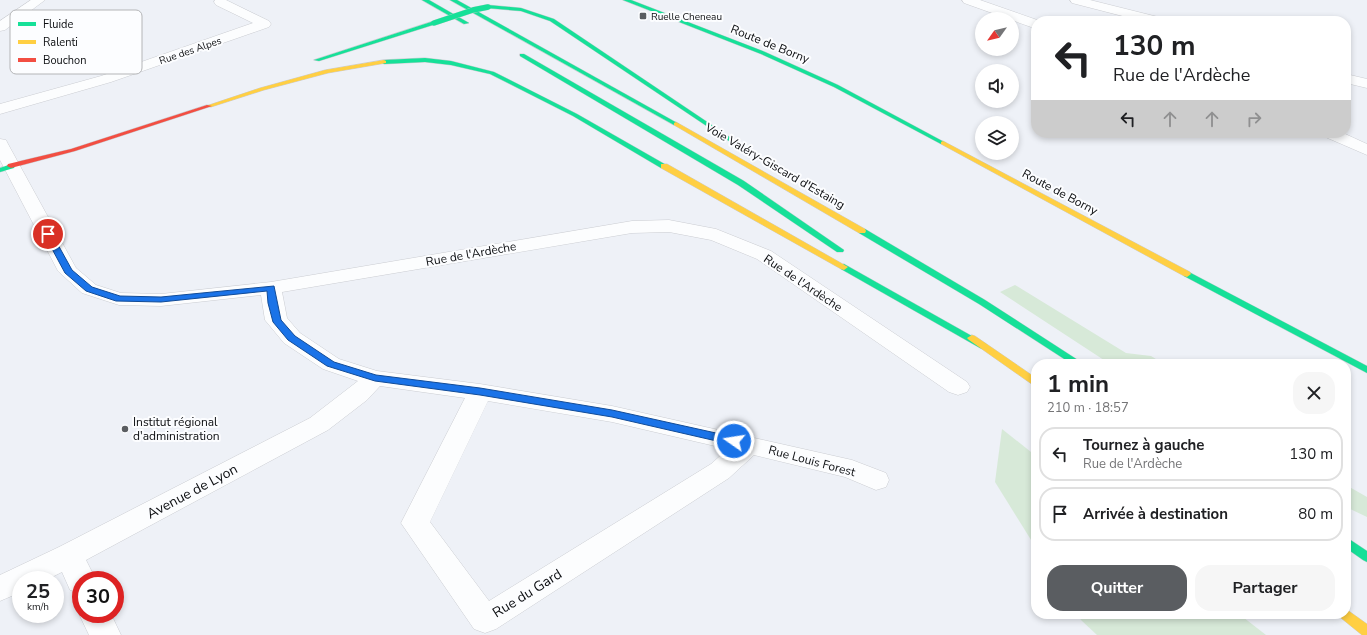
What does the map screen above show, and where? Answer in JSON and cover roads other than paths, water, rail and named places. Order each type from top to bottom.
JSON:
[{"type":"main road","points":[[425,0],[474,28]]},
{"type":"main road","name":"Voie Valéry-Giscard d'Estaing","points":[[453,0],[676,123],[824,208],[970,294],[1070,359]]},
{"type":"main road","name":"Route de Borny","points":[[626,0],[763,53],[836,86],[1346,359]]},
{"type":"main road","points":[[306,63],[336,55],[473,10],[488,7],[508,6],[538,13],[552,20],[738,145]]},
{"type":"main road","points":[[515,51],[741,183],[846,253]]},
{"type":"main road","points":[[6,168],[73,150],[262,89],[326,71],[390,61],[425,60],[451,63],[492,73],[574,115],[983,346]]},
{"type":"main road","points":[[6,168],[65,144],[170,109]]},
{"type":"main road","points":[[762,163],[824,208]]},
{"type":"main road","points":[[879,276],[1031,380]]},
{"type":"main road","name":"Route de Borny","points":[[1351,361],[1367,370]]},
{"type":"main road","points":[[1351,546],[1367,557]]},
{"type":"main road","points":[[1351,619],[1367,631]]},
{"type":"street","points":[[25,10],[39,0]]},
{"type":"street","points":[[968,0],[1031,22]]},
{"type":"street","points":[[1076,0],[1138,16]]},
{"type":"street","name":"Rue des Alpes","points":[[142,66],[264,24],[220,2]]},
{"type":"street","points":[[0,27],[10,20]]},
{"type":"street","name":"Rue des Alpes","points":[[0,109],[120,74]]},
{"type":"street","points":[[1351,79],[1367,84]]},
{"type":"street","points":[[1340,138],[1367,150]]},
{"type":"street","name":"Rue de l'Ardèche","points":[[0,144],[6,168],[68,271],[89,289],[119,299],[161,300],[271,288],[632,227],[669,226],[716,235],[764,256],[958,387]]},
{"type":"street","name":"Rue Louis Forest","points":[[271,288],[272,303],[276,320],[292,338],[330,364],[375,378],[480,392],[612,414],[749,444],[852,469],[876,480]]},
{"type":"street","name":"Avenue de Lyon","points":[[0,589],[69,555],[320,424],[358,394],[375,378]]},
{"type":"street","name":"Rue du Gard","points":[[480,392],[415,523],[484,620],[720,471],[749,444]]},
{"type":"street","points":[[69,555],[76,571]]},
{"type":"street","points":[[100,623],[105,635]]},
{"type":"place","name":"Ruelle Cheneau","points":[[643,16]]},
{"type":"place","name":"Institut régional d'administration","points":[[125,429]]}]
